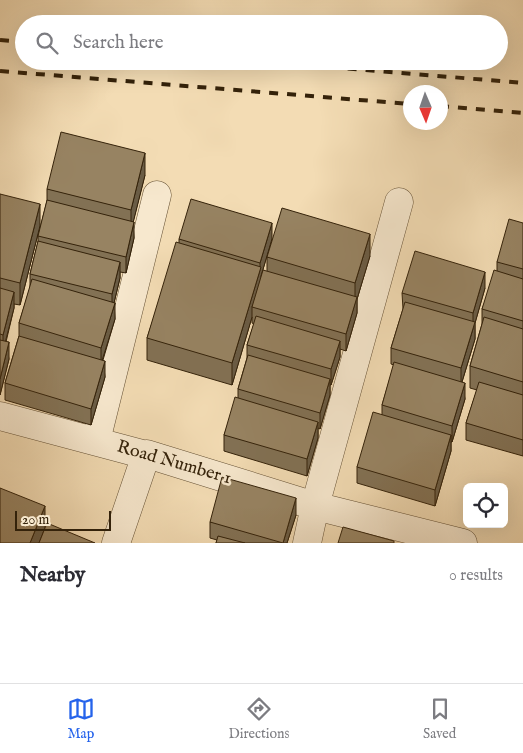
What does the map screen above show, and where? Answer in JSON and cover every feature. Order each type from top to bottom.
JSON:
[{"type":"street","points":[[96,441],[157,195]]},
{"type":"street","points":[[307,543],[315,506],[399,202]]},
{"type":"street","name":"Road Number 1","points":[[0,417],[147,454],[315,506],[463,543]]},
{"type":"street","points":[[116,543],[146,455]]},
{"type":"building","points":[[61,132],[145,153],[131,210],[47,189]]},
{"type":"building","points":[[0,194],[40,204],[20,283],[0,278]]},
{"type":"building","points":[[191,199],[272,223],[260,263],[179,239]]},
{"type":"building","points":[[47,200],[134,222],[126,257],[38,236]]},
{"type":"building","points":[[282,208],[370,234],[355,283],[267,257]]},
{"type":"building","points":[[509,219],[523,223],[523,269],[497,262]]},
{"type":"building","points":[[38,241],[120,262],[112,294],[30,274]]},
{"type":"building","points":[[176,242],[261,267],[232,363],[147,338]]},
{"type":"building","points":[[415,251],[485,272],[473,313],[402,293]]},
{"type":"building","points":[[263,270],[357,297],[346,334],[252,307]]},
{"type":"building","points":[[494,270],[523,279],[523,321],[482,309]]},
{"type":"building","points":[[32,279],[115,303],[101,348],[19,323]]},
{"type":"building","points":[[0,288],[14,292],[3,335],[0,334]]},
{"type":"building","points":[[405,302],[475,322],[461,368],[391,348]]},
{"type":"building","points":[[256,316],[340,341],[331,369],[247,345]]},
{"type":"building","points":[[484,317],[523,329],[523,382],[470,366]]},
{"type":"building","points":[[19,336],[105,361],[91,409],[5,383]]},
{"type":"building","points":[[0,340],[9,342],[0,379]]},
{"type":"building","points":[[248,355],[330,379],[320,413],[238,389]]},
{"type":"building","points":[[394,362],[465,383],[452,426],[382,405]]},
{"type":"building","points":[[479,382],[523,395],[523,440],[466,423]]},
{"type":"building","points":[[235,397],[318,422],[307,459],[224,435]]},
{"type":"building","points":[[373,412],[451,435],[435,490],[357,467]]},
{"type":"building","points":[[222,477],[296,498],[283,543],[210,522]]},
{"type":"building","points":[[0,488],[45,506],[30,543],[0,543]]},
{"type":"building","points":[[47,523],[95,543],[39,543]]},
{"type":"building","points":[[343,527],[394,541],[394,543],[338,543]]},
{"type":"building","points":[[218,536],[245,543],[216,543]]},
{"type":"railway","points":[[0,40],[15,41]]},
{"type":"railway","points":[[366,70],[523,83]]},
{"type":"railway","points":[[0,71],[403,103]]},
{"type":"railway","points":[[448,107],[523,113]]}]
